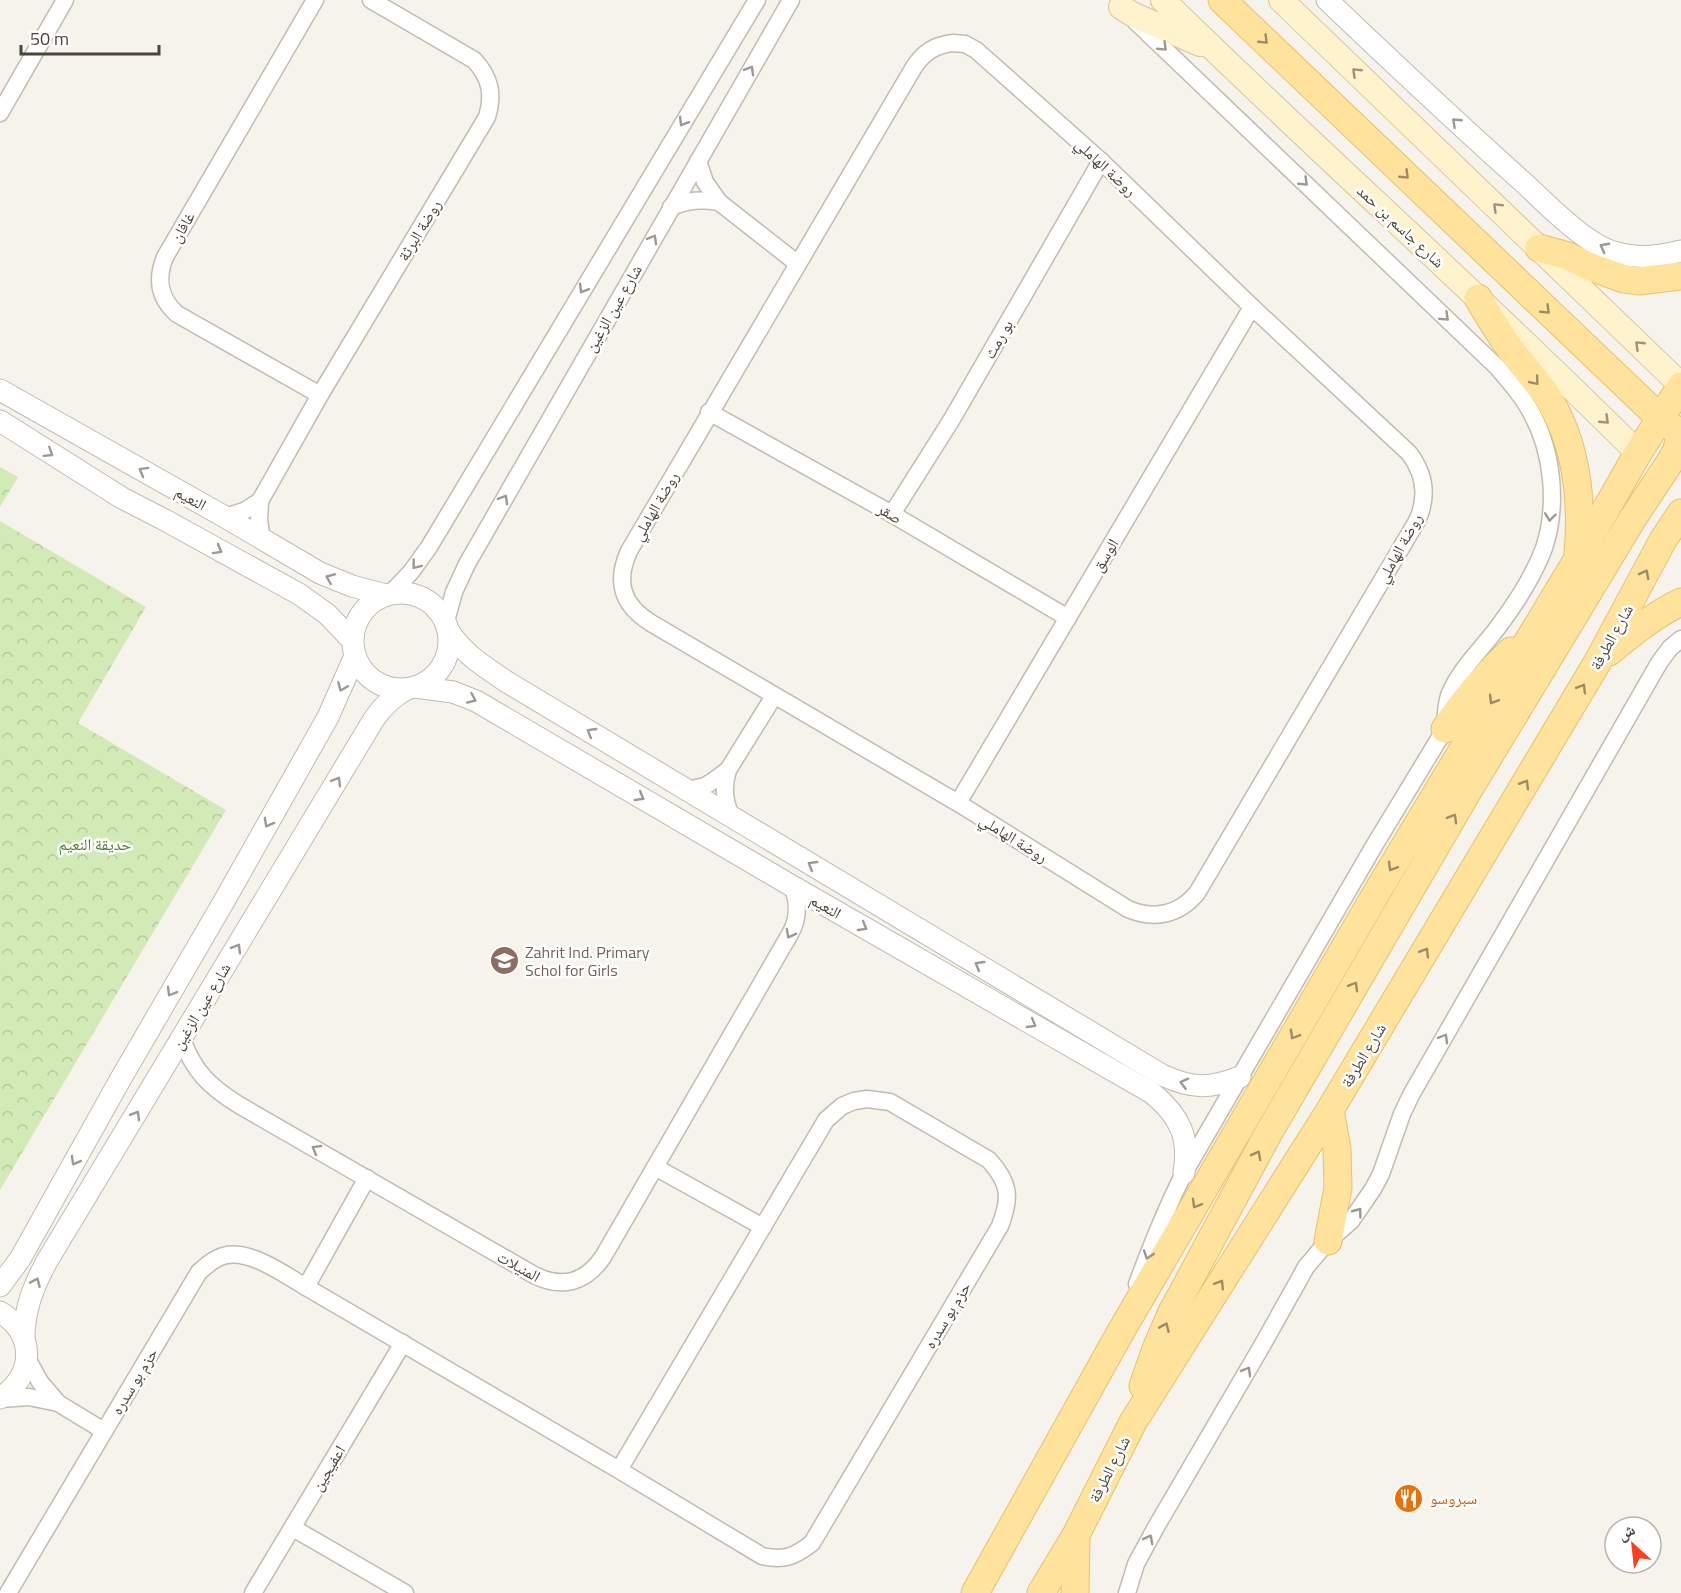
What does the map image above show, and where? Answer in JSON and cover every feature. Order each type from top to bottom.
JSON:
[{"type":"main road","name":"شارع جاسم بن حمد","points":[[1163,0],[1638,453]]},
{"type":"main road","points":[[1222,0],[1676,436]]},
{"type":"main road","points":[[1133,1422],[1156,1349],[1171,1314],[1268,1134],[1474,782],[1633,518],[1672,483],[1681,386],[1281,0]]},
{"type":"main road","points":[[1117,3],[1132,14],[1214,50]]},
{"type":"main road","points":[[1539,248],[1568,256],[1624,279],[1639,281],[1681,276]]},
{"type":"main road","points":[[1478,298],[1503,339],[1545,392],[1561,420],[1571,453],[1580,499],[1577,560]]},
{"type":"main road","points":[[975,1593],[1120,1333],[1380,887],[1577,560],[1638,453],[1676,436]]},
{"type":"main road","points":[[1638,453],[1672,483]]},
{"type":"main road","name":"شارع الطرفة","points":[[1041,1593],[1076,1534],[1133,1422],[1330,1110],[1597,663],[1663,540],[1681,513]]},
{"type":"main road","points":[[1597,663],[1638,629],[1681,602]]},
{"type":"main road","points":[[1445,729],[1460,705],[1486,675],[1534,630]]},
{"type":"main road","points":[[1328,1241],[1338,1188],[1336,1149],[1330,1110]]},
{"type":"main road","points":[[1075,1593],[1076,1534]]},
{"type":"street","points":[[0,113],[65,0]]},
{"type":"street","name":"غافان","points":[[315,0],[165,257],[159,283],[165,300],[177,314],[320,395]]},
{"type":"street","name":"روضة البرثة","points":[[260,501],[320,395],[484,122],[491,105],[488,80],[474,60],[371,0]]},
{"type":"street","name":"شارع عين الزغين","points":[[447,625],[454,592],[467,564],[791,0]]},
{"type":"street","points":[[1327,0],[1575,230],[1612,252],[1643,257],[1671,254]]},
{"type":"street","points":[[388,594],[411,572],[429,547],[752,3]]},
{"type":"street","points":[[1117,3],[1497,367],[1512,384],[1532,414],[1541,434],[1552,491],[1551,513],[1544,547],[1534,571],[1501,624],[1460,676],[1450,693],[1445,729],[1374,846],[1184,1173],[1151,1245],[1120,1333]]},
{"type":"street","name":"روضة الهاملي","points":[[953,43],[965,44],[976,50],[1101,161],[1252,307],[1409,453],[1423,480],[1424,501],[1417,521],[1197,893],[1185,905],[1170,913],[1153,915],[1136,912],[639,616],[629,605],[623,592],[621,578],[623,564],[629,551],[710,412],[914,67],[930,49],[941,44],[953,43]]},
{"type":"street","points":[[698,161],[705,182],[719,202],[798,264]]},
{"type":"street","name":"بو رمث","points":[[892,514],[952,419],[1101,161]]},
{"type":"street","points":[[671,207],[696,200],[719,202]]},
{"type":"street","name":"الوسق","points":[[958,804],[1252,307]]},
{"type":"street","name":"النعيم","points":[[0,390],[320,573],[352,586],[388,594]]},
{"type":"street","name":"صقر","points":[[710,412],[892,514],[1068,618]]},
{"type":"street","name":"النعيم","points":[[0,421],[112,492],[299,594],[327,614],[353,647]]},
{"type":"street","points":[[225,517],[244,511],[260,501]]},
{"type":"street","points":[[260,501],[259,520],[262,539]]},
{"type":"street","points":[[403,592],[429,601],[439,610],[447,625],[450,642],[443,665],[436,675],[411,688],[394,689],[381,685],[365,673],[353,647],[357,620],[362,612],[377,599],[388,594],[403,592]]},
{"type":"street","name":"النعيم","points":[[447,625],[454,639],[496,674],[1162,1075],[1176,1082],[1209,1086],[1240,1077]]},
{"type":"street","points":[[1127,1593],[1136,1564],[1156,1527],[1306,1267],[1328,1241],[1351,1221],[1381,1174],[1411,1095],[1659,663],[1670,648],[1681,639]]},
{"type":"street","name":"شارع عين الزغين","points":[[0,1286],[20,1259],[328,717],[353,647]]},
{"type":"street","name":"شارع عين الزغين","points":[[0,1398],[18,1382],[24,1370],[26,1312],[40,1273],[374,719],[388,701],[411,688]]},
{"type":"street","name":"النعيم","points":[[411,688],[453,692],[476,701],[1152,1093],[1165,1103],[1175,1115],[1182,1129],[1186,1144],[1184,1173]]},
{"type":"street","points":[[731,816],[725,798],[725,779],[728,770],[774,696]]},
{"type":"street","points":[[687,790],[705,786],[728,770]]},
{"type":"street","name":"المنيلات","points":[[182,1039],[194,1066],[203,1078],[214,1089],[239,1105],[534,1275],[555,1283],[578,1280],[596,1267],[794,927],[798,910],[792,886]]},
{"type":"street","name":"حزم بو سدره","points":[[8,1593],[192,1282],[208,1264],[226,1255],[252,1258],[269,1266],[762,1556],[775,1559],[789,1558],[812,1543],[994,1236],[1007,1208],[1008,1198],[1003,1181],[989,1160],[890,1102],[867,1099],[842,1106],[826,1120],[619,1470]]},
{"type":"street","points":[[655,1167],[763,1227]]},
{"type":"street","points":[[306,1287],[367,1178]]},
{"type":"street","points":[[0,1312],[19,1328],[40,1382],[58,1403],[104,1431]]},
{"type":"street","name":"اعفيجين","points":[[254,1593],[403,1343]]},
{"type":"street","points":[[0,1398],[29,1397],[58,1403]]},
{"type":"street","points":[[293,1528],[405,1593]]},
{"type":"green space","points":[[0,467],[18,477],[0,507]]},
{"type":"green space","name":"حديقة النعيم","points":[[0,521],[146,607],[78,723],[226,810],[0,1190]]},
{"type":"place","name":"Zahrit Ind. Primary Schol for Girls","points":[[504,961]]},
{"type":"place","name":"سبروسو","points":[[1409,1498]]}]
